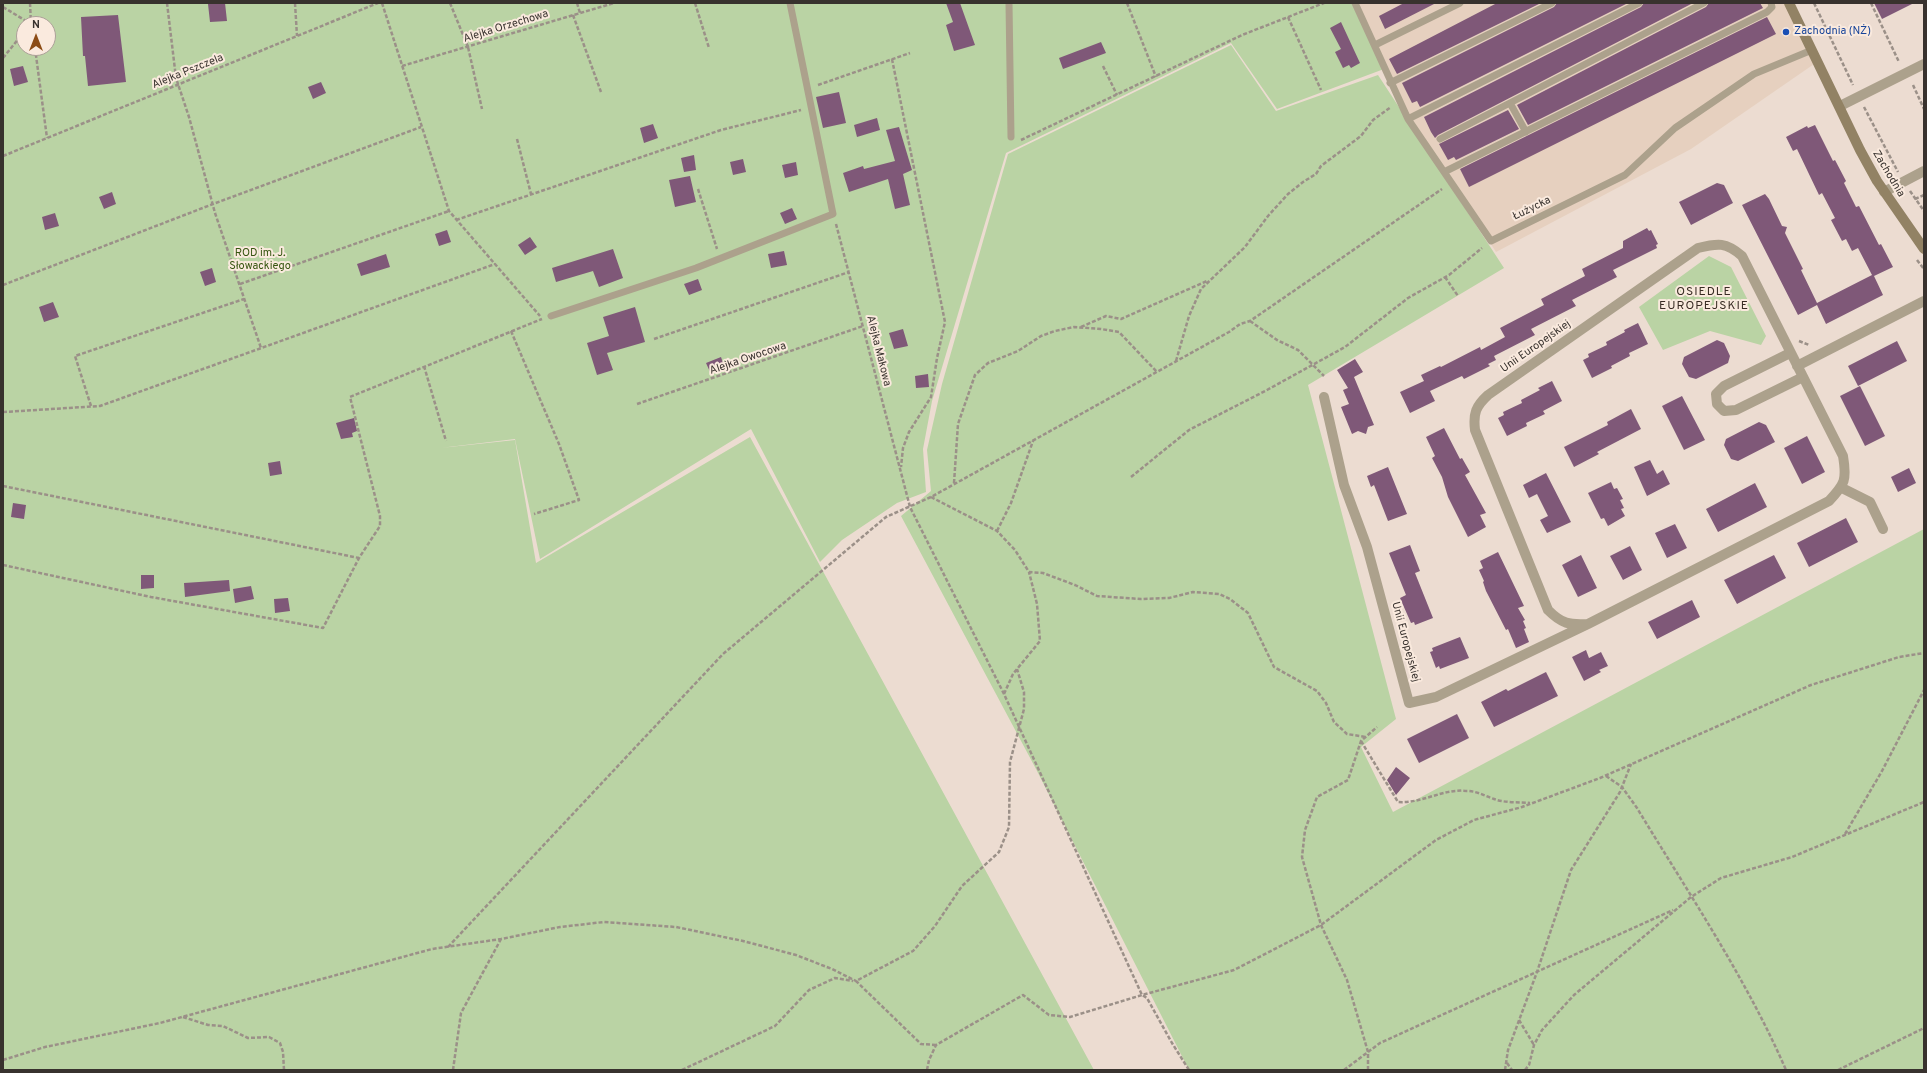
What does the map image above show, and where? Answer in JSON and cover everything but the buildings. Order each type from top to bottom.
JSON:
[{"type":"street","name":"Zachodnia","points":[[1789,3],[1860,150],[1884,192],[1924,249]]},
{"type":"street","points":[[1840,106],[1924,64]]},
{"type":"street","points":[[1884,192],[1924,171]]},
{"type":"street","name":"Unii Europejskiej","points":[[1324,397],[1344,485],[1367,547],[1409,703],[1436,697],[1588,624],[1829,501],[1842,488],[1846,472],[1843,456],[1742,256],[1732,247],[1716,244],[1698,248],[1494,391],[1478,405],[1474,417],[1475,430],[1548,610],[1557,619],[1572,625],[1588,624]]},
{"type":"street","points":[[1797,366],[1924,301]]},
{"type":"street","points":[[1790,353],[1724,386],[1716,394],[1717,404],[1724,411],[1736,410],[1803,377]]},
{"type":"street","points":[[1842,488],[1870,502],[1883,529]]},
{"type":"lane","points":[[551,316],[720,259],[833,214],[790,3]]},
{"type":"lane","points":[[1009,3],[1011,137]]},
{"type":"lane","points":[[1375,45],[1460,3]]},
{"type":"lane","points":[[1390,83],[1552,3]]},
{"type":"lane","points":[[1408,120],[1639,3]]},
{"type":"lane","points":[[1440,139],[1704,3]]},
{"type":"lane","points":[[1444,172],[1767,12],[1772,7],[1771,3]]},
{"type":"lane","points":[[1357,4],[1390,83],[1408,120],[1491,241]]},
{"type":"lane","name":"Łużycka","points":[[1491,241],[1625,175],[1675,128],[1754,74],[1812,50]]},
{"type":"lane","points":[[1510,103],[1526,132]]},
{"type":"path","points":[[30,3],[31,16]]},
{"type":"path","points":[[167,3],[176,78],[213,204],[261,348]]},
{"type":"path","points":[[295,3],[297,36]]},
{"type":"path","name":"Alejka Pszczela","points":[[3,156],[378,3]]},
{"type":"path","points":[[382,3],[449,211],[542,318]]},
{"type":"path","points":[[450,3],[468,47],[482,109]]},
{"type":"path","points":[[577,3],[580,13]]},
{"type":"path","name":"Alejka Orzechowa","points":[[402,66],[614,3]]},
{"type":"path","points":[[695,3],[709,48]]},
{"type":"path","points":[[1127,3],[1156,76]]},
{"type":"path","points":[[1011,137],[1013,143],[1024,139],[1242,36],[1324,3]]},
{"type":"path","points":[[1871,3],[1905,73]]},
{"type":"path","points":[[3,7],[18,16]]},
{"type":"path","points":[[573,15],[601,92]]},
{"type":"path","points":[[1288,17],[1321,90]]},
{"type":"path","points":[[3,58],[16,42]]},
{"type":"path","points":[[813,87],[910,54]]},
{"type":"path","points":[[36,56],[47,138]]},
{"type":"path","points":[[892,59],[945,322],[937,358],[931,397],[909,432],[903,448],[901,470]]},
{"type":"path","points":[[1103,66],[1117,95]]},
{"type":"path","points":[[1912,85],[1924,109]]},
{"type":"path","points":[[1176,361],[1189,316],[1201,289],[1245,247],[1268,216],[1288,194],[1316,174],[1321,166],[1360,136],[1373,120],[1390,107],[1401,104]]},
{"type":"path","points":[[456,220],[721,130],[812,108]]},
{"type":"path","points":[[3,285],[213,204],[421,127]]},
{"type":"path","points":[[517,139],[531,194]]},
{"type":"path","points":[[448,947],[723,654],[886,517],[931,497],[1157,372],[1240,324],[1250,321],[1451,182]]},
{"type":"path","points":[[698,189],[720,259]]},
{"type":"path","points":[[1915,199],[1924,195]]},
{"type":"path","points":[[240,284],[449,211]]},
{"type":"path","name":"Alejka Makowa","points":[[833,214],[908,493],[910,507],[1004,694],[1142,995],[1147,998],[1189,1070]]},
{"type":"path","points":[[1131,477],[1189,430],[1345,347],[1408,298],[1445,277],[1491,241]]},
{"type":"path","points":[[3,412],[100,406],[495,264]]},
{"type":"path","points":[[654,339],[849,272]]},
{"type":"path","points":[[1445,277],[1458,296]]},
{"type":"path","points":[[1078,328],[1106,316],[1121,319],[1209,280]]},
{"type":"path","points":[[91,406],[75,356],[245,299]]},
{"type":"path","points":[[3,565],[151,596],[323,628],[359,558],[380,526],[379,511],[350,397],[542,318],[551,316]]},
{"type":"path","points":[[1250,321],[1277,340],[1298,350],[1314,364],[1324,376]]},
{"type":"path","name":"Alejka Owocowa","points":[[637,404],[863,326]]},
{"type":"path","points":[[954,483],[958,424],[975,375],[988,363],[1018,351],[1042,336],[1055,331],[1078,328],[1101,329],[1119,332],[1157,372]]},
{"type":"path","points":[[511,332],[559,444],[579,500],[534,514]]},
{"type":"path","points":[[1795,338],[1810,345]]},
{"type":"path","points":[[424,366],[446,442]]},
{"type":"path","points":[[997,531],[1011,503],[1033,440]]},
{"type":"path","points":[[3,486],[359,558]]},
{"type":"path","points":[[931,497],[997,531],[1015,550],[1029,572],[1037,604],[1040,641],[1013,674],[1004,694]]},
{"type":"path","points":[[1029,572],[1044,573],[1075,585],[1097,596],[1141,599],[1169,598],[1193,592],[1219,594],[1230,599],[1248,613],[1274,667],[1317,691],[1326,703],[1334,722],[1347,734],[1366,737]]},
{"type":"path","points":[[3,1060],[45,1047],[183,1017],[425,951],[501,939],[560,927],[604,922],[676,927],[796,955],[832,969],[856,981],[921,1044],[936,1045],[1023,995],[1049,1015],[1070,1017],[1142,995],[1234,970],[1321,925],[1436,840],[1474,820],[1531,804],[1579,786],[1811,685],[1899,657],[1924,653]]},
{"type":"path","points":[[682,1070],[775,1026],[810,990],[835,978],[856,981],[913,951],[935,926],[962,886],[999,852],[1009,827],[1010,762],[1018,725],[1024,709],[1024,692],[1017,669]]},
{"type":"path","points":[[1845,834],[1882,771],[1924,690]]},
{"type":"path","points":[[1368,1070],[1368,1052],[1347,980],[1321,925],[1302,857],[1305,830],[1317,797],[1348,780],[1361,741],[1377,727]]},
{"type":"path","points":[[1361,741],[1398,802],[1406,803],[1423,800],[1447,792],[1467,790],[1495,800],[1531,804]]},
{"type":"path","points":[[1505,1070],[1508,1050],[1537,972],[1571,870],[1622,787],[1631,764]]},
{"type":"path","points":[[1606,775],[1622,787],[1720,942],[1768,1029],[1786,1070]]},
{"type":"path","points":[[1525,1070],[1529,1065],[1534,1045],[1542,1030],[1574,995],[1691,897],[1721,878],[1792,857],[1924,802]]},
{"type":"path","points":[[1344,1070],[1380,1043],[1677,908]]},
{"type":"path","points":[[453,1070],[461,1013],[501,939]]},
{"type":"path","points":[[183,1017],[208,1025],[223,1026],[248,1038],[269,1037],[280,1043],[283,1052],[284,1070]]},
{"type":"path","points":[[1519,1020],[1534,1045]]},
{"type":"path","points":[[1838,1070],[1924,1028]]},
{"type":"path","points":[[927,1070],[929,1060],[936,1045]]},
{"type":"path","points":[[1506,1062],[1512,1070]]},
{"type":"shaded area","points":[[1353,3],[1789,3],[1817,62],[1691,149],[1496,252],[1399,102]]},
{"type":"green space","name":"ROD im. J. Słowackiego","points":[[3,3],[1353,3],[1384,69],[1277,109],[1231,43],[1006,153],[932,401],[923,449],[926,492],[897,503],[842,540],[820,562],[751,429],[540,559],[515,439],[440,448],[515,440],[536,563],[750,437],[1094,1070],[3,1070]]},
{"type":"green space","points":[[1231,45],[1276,111],[1378,75],[1504,268],[1308,385],[1396,719],[1361,747],[1393,812],[1924,529],[1924,1070],[1189,1070],[1036,769],[901,516],[931,491],[927,450],[942,384],[1008,154]]},
{"type":"green space","points":[[1709,256],[1731,267],[1766,336],[1761,345],[1710,331],[1663,350],[1639,307]]},
{"type":"place","name":"Zachodnia (NŻ)","points":[[1786,32]]},
{"type":"district","name":"OSIEDLE EUROPEJSKIE","points":[[1704,300]]}]
